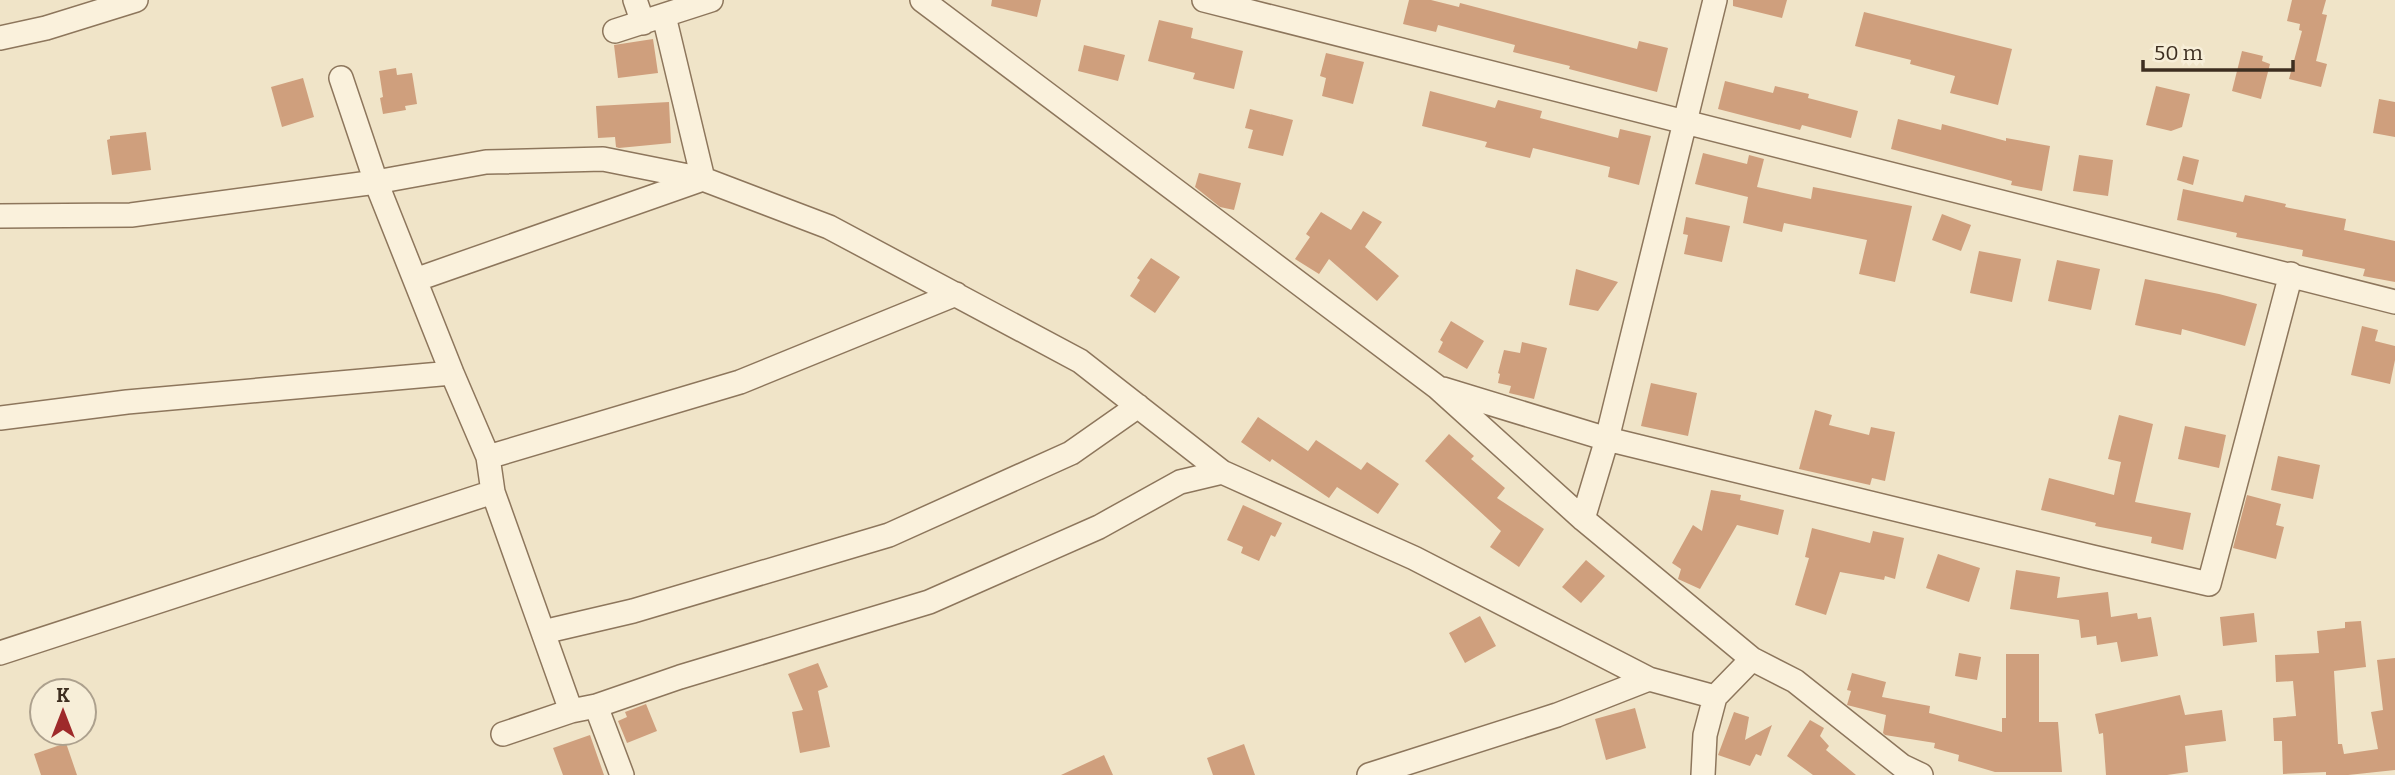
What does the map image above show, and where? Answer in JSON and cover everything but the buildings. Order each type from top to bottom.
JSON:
[{"type":"street","points":[[0,38],[46,28],[136,0]]},
{"type":"street","points":[[635,0],[653,19],[703,179]]},
{"type":"street","points":[[615,31],[711,0]]},
{"type":"street","points":[[922,0],[1437,387],[1583,519],[1752,659],[1795,681],[1902,766],[1922,775]]},
{"type":"street","points":[[1204,0],[2395,302]]},
{"type":"street","points":[[1583,519],[1607,439],[1715,0]]},
{"type":"street","points":[[341,78],[376,182],[488,457],[493,492],[571,710]]},
{"type":"street","points":[[0,216],[131,215],[376,182],[486,162],[603,159],[703,179],[830,227],[1080,361],[1222,472],[1414,558],[1649,679],[1715,696]]},
{"type":"street","points":[[415,280],[703,179]]},
{"type":"street","points":[[1437,387],[1607,439],[2209,584],[2291,274]]},
{"type":"street","points":[[488,457],[740,382],[956,295]]},
{"type":"street","points":[[0,418],[127,402],[452,373]]},
{"type":"street","points":[[543,632],[633,611],[889,535],[1071,453],[1138,406]]},
{"type":"street","points":[[503,734],[571,710],[596,705],[929,602],[1098,527],[1180,482],[1222,472]]},
{"type":"street","points":[[0,653],[493,492]]},
{"type":"street","points":[[1703,775],[1705,735],[1715,696],[1752,659]]},
{"type":"street","points":[[1369,775],[1557,716],[1649,679]]},
{"type":"street","points":[[596,705],[622,775]]}]
